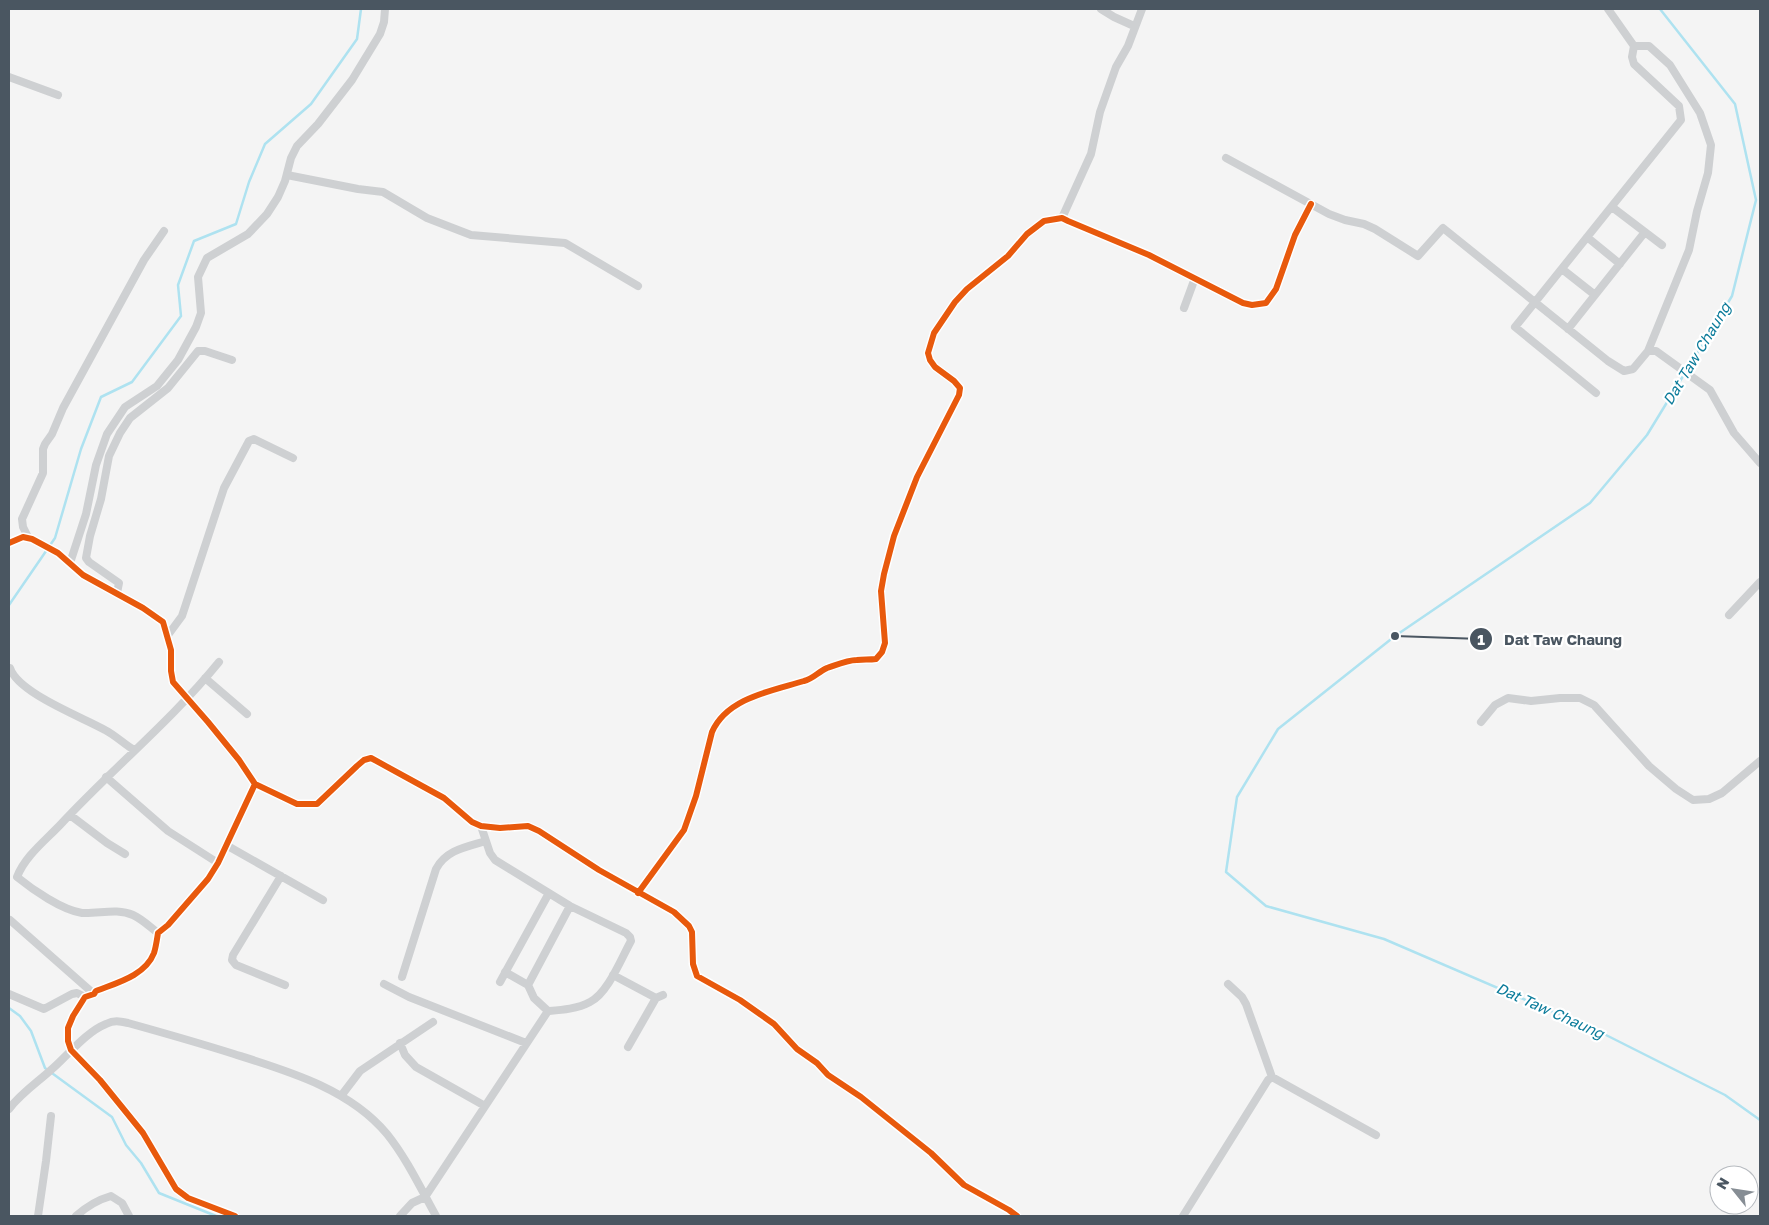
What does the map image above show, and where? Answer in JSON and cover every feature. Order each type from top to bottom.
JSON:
[{"type":"street","points":[[70,563],[86,514],[96,465],[107,434],[125,407],[157,386],[178,360],[196,328],[201,313],[198,277],[207,258],[248,234],[278,198],[296,146],[318,124],[352,80],[380,34],[384,22],[385,9]]},
{"type":"street","points":[[1101,9],[1134,26]]},
{"type":"street","points":[[1062,218],[1091,154],[1100,112],[1116,67],[1128,46],[1142,9]]},
{"type":"street","points":[[1596,393],[1515,327],[1681,120],[1679,106],[1634,64],[1632,57],[1634,46],[1608,9]]},
{"type":"street","points":[[1226,158],[1291,191],[1311,204],[1345,220],[1364,224],[1375,229],[1418,256],[1443,228],[1536,301],[1608,361],[1624,371],[1633,369],[1648,350],[1689,250],[1708,172],[1711,145],[1700,112],[1670,65],[1649,46],[1634,46]]},
{"type":"street","points":[[9,77],[58,94]]},
{"type":"street","points":[[287,175],[383,192],[427,218],[471,234],[565,243],[638,286]]},
{"type":"street","points":[[638,893],[684,830],[696,796],[712,732],[716,723],[727,712],[744,702],[812,678],[832,666],[848,661],[876,659],[882,652],[885,644],[882,591],[884,574],[894,536],[917,478],[959,395],[960,388],[954,381],[935,367],[930,360],[928,353],[930,344],[934,333],[955,302],[967,289],[1008,256],[1036,226],[1062,218],[1143,252],[1243,303],[1252,305],[1266,304],[1276,288],[1295,235],[1311,204]]},
{"type":"street","points":[[1612,206],[1662,245]]},
{"type":"street","points":[[28,537],[23,527],[22,518],[43,472],[42,449],[144,260],[164,231]]},
{"type":"street","points":[[1568,329],[1645,232]]},
{"type":"street","points":[[1587,237],[1620,264]]},
{"type":"street","points":[[1562,269],[1595,295]]},
{"type":"street","points":[[1184,308],[1195,278]]},
{"type":"street","points":[[1648,350],[1656,351],[1710,390],[1734,433],[1760,464]]},
{"type":"street","points":[[118,593],[119,583],[86,558],[90,536],[101,499],[109,456],[113,446],[130,418],[168,388],[198,351],[205,351],[232,360]]},
{"type":"street","points":[[168,635],[182,616],[224,488],[249,441],[254,439],[293,458]]},
{"type":"street","points":[[9,543],[23,537],[28,537],[42,544],[58,553],[83,575],[118,593],[163,622],[171,650],[173,682],[239,760],[255,784],[296,804],[317,804],[364,760],[371,758],[444,798],[472,822],[481,826],[500,828],[528,826],[539,830],[599,870],[674,912],[689,926],[692,932],[693,964],[697,976],[740,1000],[774,1024],[797,1049],[817,1063],[828,1075],[861,1097],[930,1154],[959,1181],[1017,1216]]},
{"type":"street","points":[[1729,615],[1760,582]]},
{"type":"street","points":[[9,882],[18,877],[20,868],[70,814],[188,698],[219,662]]},
{"type":"street","points":[[10,668],[12,675],[21,684],[49,702],[107,731],[134,750]]},
{"type":"street","points":[[205,678],[247,714]]},
{"type":"street","points":[[1481,722],[1495,704],[1508,698],[1531,701],[1580,698],[1594,704],[1648,766],[1692,800],[1709,799],[1722,793],[1760,761]]},
{"type":"street","points":[[106,777],[168,831],[218,863]]},
{"type":"street","points":[[236,1216],[188,1198],[176,1189],[143,1133],[100,1080],[71,1050],[68,1041],[68,1028],[85,997],[127,979],[142,970],[154,954],[158,933],[168,926],[208,879],[218,863],[255,784]]},
{"type":"street","points":[[70,814],[106,843],[125,854]]},
{"type":"street","points":[[481,826],[495,860],[570,906],[626,933],[631,941],[602,993],[590,1002],[569,1009],[548,1011],[534,998],[528,985],[505,972]]},
{"type":"street","points":[[402,977],[440,861],[453,852],[486,841]]},
{"type":"street","points":[[226,845],[323,900]]},
{"type":"street","points":[[281,876],[232,960],[236,965],[285,985]]},
{"type":"street","points":[[18,877],[68,909],[82,912],[122,912],[131,914],[158,933]]},
{"type":"street","points":[[500,982],[549,893]]},
{"type":"street","points":[[528,985],[570,906]]},
{"type":"street","points":[[10,920],[94,994]]},
{"type":"street","points":[[613,975],[659,996],[628,1047]]},
{"type":"street","points":[[384,984],[409,997],[526,1043]]},
{"type":"street","points":[[1228,984],[1242,997],[1246,1004],[1272,1078],[1376,1135]]},
{"type":"street","points":[[9,994],[44,1009],[72,994],[78,993],[85,997]]},
{"type":"street","points":[[400,1216],[412,1203],[425,1197],[548,1011]]},
{"type":"street","points":[[9,1109],[15,1100],[52,1069],[71,1050],[103,1025],[116,1020],[196,1042],[271,1066],[308,1080],[341,1096],[370,1117],[387,1134],[399,1150],[436,1216]]},
{"type":"street","points":[[341,1096],[360,1070],[433,1022]]},
{"type":"street","points":[[400,1043],[405,1056],[416,1067],[485,1106]]},
{"type":"street","points":[[1183,1216],[1268,1080],[1272,1078]]},
{"type":"street","points":[[38,1216],[46,1162],[50,1116]]},
{"type":"street","points":[[76,1216],[84,1208],[110,1196],[122,1203],[129,1216]]},
{"type":"waterway","points":[[9,605],[55,538],[81,449],[101,397],[132,382],[181,316],[178,285],[194,241],[236,224],[249,182],[265,144],[311,104],[357,39],[361,9]]},
{"type":"waterway","name":"Dat Taw Chaung","points":[[1660,9],[1735,104],[1756,200],[1732,296],[1647,435],[1590,503],[1395,636],[1278,729],[1237,797],[1226,872],[1266,906],[1384,939],[1600,1032],[1725,1095],[1760,1120]]},
{"type":"waterway","points":[[9,1008],[20,1016],[31,1031],[45,1068],[112,1117],[126,1145],[141,1163],[159,1193],[216,1216]]},
{"type":"cycle path","points":[[638,893],[684,830],[696,796],[712,732],[719,720],[728,711],[751,698],[807,680],[827,668],[849,661],[876,659],[882,652],[885,643],[881,591],[894,536],[917,477],[959,395],[960,388],[954,381],[935,367],[928,353],[934,333],[955,302],[967,289],[1008,256],[1027,234],[1044,221],[1062,218],[1149,255],[1243,303],[1252,305],[1266,303],[1276,289],[1295,235],[1311,204]]},
{"type":"cycle path","points":[[9,543],[23,537],[32,539],[58,553],[83,575],[143,608],[163,622],[171,650],[173,682],[239,760],[255,784],[218,863],[208,879],[168,925],[158,933],[155,951],[150,961],[144,968],[129,978],[85,997],[68,1028],[68,1041],[71,1050],[100,1080],[143,1133],[176,1189],[188,1198],[235,1216]]},
{"type":"cycle path","points":[[255,784],[297,804],[317,804],[364,760],[371,758],[444,798],[472,822],[481,826],[500,828],[528,826],[539,831],[599,870],[674,912],[689,926],[692,932],[693,964],[697,976],[740,1000],[774,1024],[797,1049],[817,1063],[828,1075],[861,1097],[931,1153],[964,1185],[1017,1216]]},
{"type":"place","name":"Dat Taw Chaung","points":[[1395,636]]}]
